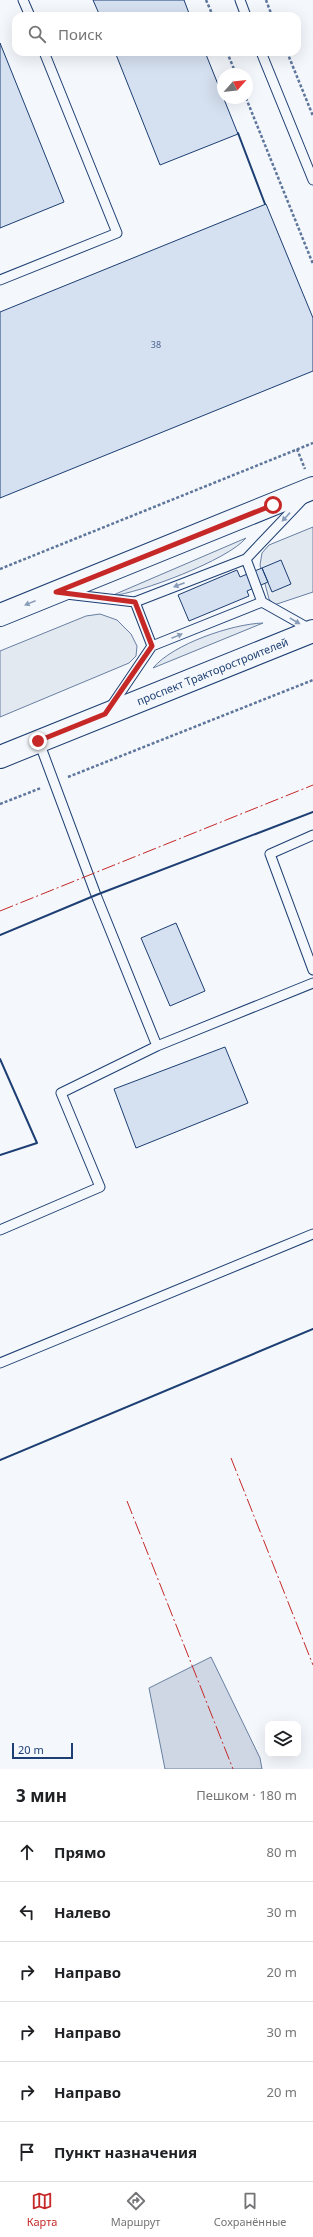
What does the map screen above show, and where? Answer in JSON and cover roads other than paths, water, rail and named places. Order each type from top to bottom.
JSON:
[{"type":"main road","points":[[0,615],[311,483]]},
{"type":"main road","name":"проспект Тракторостроителей","points":[[0,757],[313,631]]},
{"type":"lane","points":[[23,0],[28,12]]},
{"type":"lane","points":[[240,0],[244,12]]},
{"type":"lane","points":[[0,280],[117,233],[46,56]]},
{"type":"lane","points":[[263,56],[313,180]]},
{"type":"lane","points":[[56,592],[135,602],[246,560],[311,483]]},
{"type":"lane","points":[[246,560],[262,602],[313,631]]},
{"type":"lane","points":[[135,602],[152,646]]},
{"type":"lane","points":[[105,714],[152,646],[262,602]]},
{"type":"lane","points":[[38,741],[96,895],[157,1046]]},
{"type":"lane","points":[[313,835],[270,854],[313,970]]},
{"type":"lane","points":[[0,1230],[100,1187],[61,1093],[157,1046],[313,983]]},
{"type":"lane","points":[[0,1363],[313,1234]]}]
